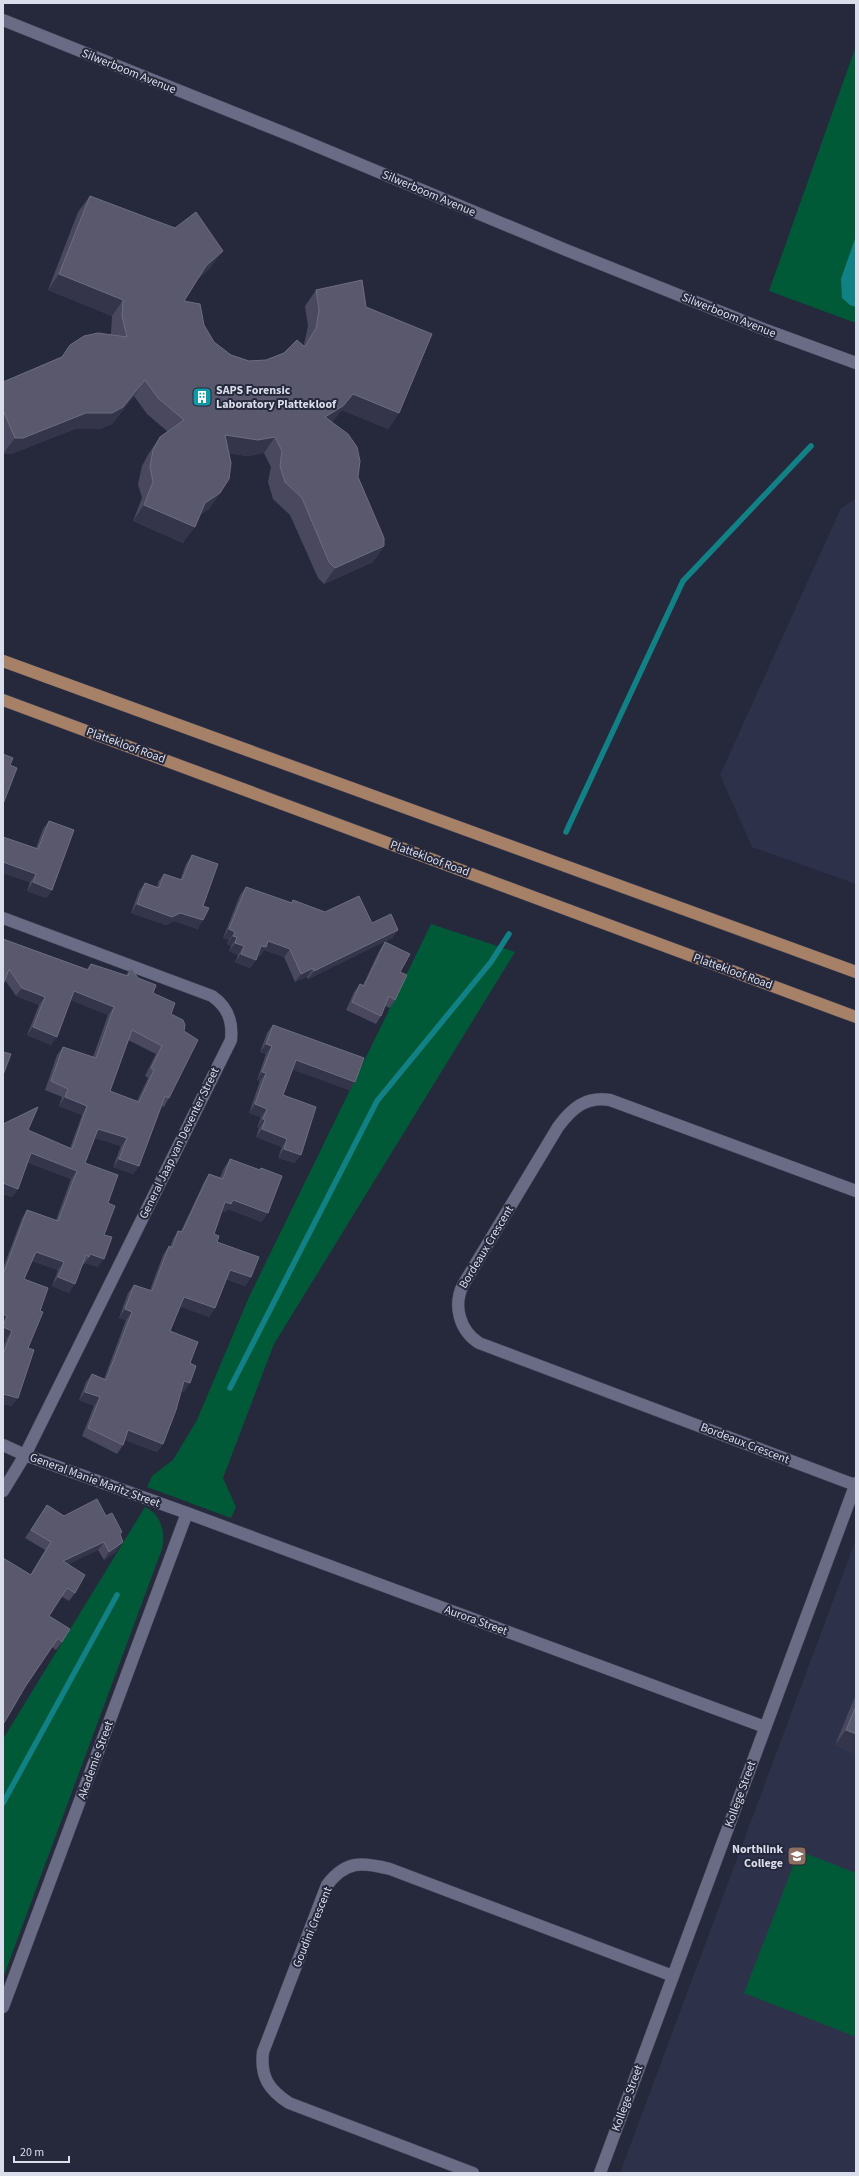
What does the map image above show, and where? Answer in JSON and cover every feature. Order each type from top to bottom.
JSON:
[{"type":"main road","points":[[3,661],[856,972]]},
{"type":"main road","name":"Plattekloof Road","points":[[3,700],[856,1017]]},
{"type":"street","name":"Silwerboom Avenue","points":[[3,20],[298,138],[566,250],[766,330],[856,363]]},
{"type":"street","name":"General Jaap van Deventer Street","points":[[3,918],[212,996],[221,1002],[228,1012],[231,1022],[231,1040],[25,1455],[3,1491]]},
{"type":"street","name":"Bordeaux Crescent","points":[[856,1191],[610,1100],[590,1100],[578,1105],[568,1113],[558,1127],[463,1284],[457,1303],[463,1326],[469,1336],[478,1342],[856,1484]]},
{"type":"street","name":"General Manie Maritz Street","points":[[3,1445],[25,1455],[187,1513]]},
{"type":"street","name":"Kollege Street","points":[[600,2173],[856,1484]]},
{"type":"street","name":"Aurora Street","points":[[187,1513],[766,1727]]},
{"type":"street","name":"Akademie Street","points":[[3,2007],[187,1513]]},
{"type":"street","name":"Goudini Crescent","points":[[473,2173],[290,2103],[276,2094],[267,2081],[261,2068],[263,2052],[327,1885],[334,1875],[344,1868],[360,1864],[390,1869],[673,1976]]},
{"type":"shaded area","points":[[856,46],[856,323],[769,291]]},
{"type":"shaded area","points":[[856,236],[856,307],[850,305],[842,298],[841,279]]},
{"type":"shaded area","points":[[856,499],[856,884],[752,847],[720,775],[841,508]]},
{"type":"shaded area","points":[[431,924],[515,952],[274,1344],[223,1478],[236,1507],[231,1518],[147,1487],[152,1476],[173,1460],[197,1420],[249,1297]]},
{"type":"shaded area","points":[[145,1507],[155,1514],[161,1525],[163,1531],[162,1549],[3,1978],[3,1739]]},
{"type":"shaded area","name":"Northlink College","points":[[856,1539],[856,2173],[620,2173]]},
{"type":"shaded area","points":[[799,1851],[856,1873],[856,2037],[744,1993]]},
{"type":"building","name":"SAPS Forensic Laboratory Plattekloof","points":[[90,196],[175,228],[196,212],[223,251],[206,266],[184,301],[200,304],[204,325],[214,342],[231,355],[249,361],[266,360],[284,353],[297,340],[305,347],[316,328],[319,310],[316,290],[362,280],[366,307],[432,334],[399,413],[353,394],[343,406],[325,417],[348,434],[357,447],[360,461],[358,477],[384,538],[384,546],[335,568],[329,562],[302,498],[285,482],[280,466],[282,451],[275,437],[258,440],[225,435],[231,463],[229,479],[220,493],[205,503],[195,527],[144,505],[153,482],[150,467],[153,450],[160,437],[184,420],[158,398],[145,380],[123,407],[112,413],[86,413],[23,438],[15,438],[3,410],[3,382],[62,357],[70,345],[84,336],[98,333],[127,337],[122,316],[123,300],[59,274]]},
{"type":"building","points":[[3,754],[13,758],[10,765],[17,768],[3,804]]},
{"type":"building","points":[[49,821],[74,830],[52,890],[33,882],[36,874],[3,862],[3,837],[38,849]]},
{"type":"building","points":[[192,855],[218,864],[203,906],[209,908],[203,920],[180,913],[172,917],[137,904],[145,883],[159,888],[164,874],[182,880]]},
{"type":"building","points":[[246,887],[292,903],[293,900],[325,912],[359,896],[372,923],[391,914],[398,930],[314,971],[313,968],[301,974],[290,949],[268,941],[266,947],[261,946],[256,960],[241,954],[244,946],[235,943],[237,937],[233,936],[235,932],[229,929]]},
{"type":"building","points":[[3,939],[88,970],[91,964],[128,976],[131,968],[138,978],[156,985],[153,993],[175,1003],[171,1014],[183,1020],[185,1025],[184,1031],[198,1040],[169,1098],[165,1096],[139,1166],[119,1159],[127,1138],[98,1129],[85,1163],[118,1175],[108,1203],[115,1206],[104,1235],[112,1237],[104,1259],[90,1254],[89,1257],[86,1255],[75,1284],[58,1277],[64,1262],[36,1252],[24,1279],[48,1288],[40,1311],[43,1312],[28,1348],[34,1350],[18,1398],[3,1394],[3,1355],[12,1331],[3,1327],[7,1316],[3,1314],[3,1272],[27,1210],[58,1221],[77,1171],[31,1153],[18,1189],[3,1183],[3,1124],[38,1107],[28,1130],[72,1149],[87,1106],[65,1097],[68,1089],[51,1081],[63,1047],[96,1058],[114,1007],[74,991],[57,1037],[33,1027],[45,997],[22,988],[9,969],[3,985]],"holes":[[[132,1030],[162,1046],[151,1068],[154,1070],[139,1102],[110,1091]]]},
{"type":"building","points":[[385,942],[410,954],[400,972],[407,975],[395,1000],[389,996],[381,1016],[352,1002],[360,984],[364,986]]},
{"type":"building","points":[[273,1025],[364,1058],[355,1082],[296,1060],[283,1095],[316,1107],[301,1155],[284,1149],[287,1139],[262,1129],[265,1120],[263,1119],[267,1109],[255,1104],[266,1073],[262,1072],[272,1046],[266,1044]]},
{"type":"building","points":[[3,1052],[11,1054],[3,1075]]},
{"type":"building","points":[[230,1159],[282,1176],[268,1213],[233,1200],[231,1204],[225,1202],[214,1234],[219,1236],[217,1242],[259,1257],[251,1277],[230,1270],[215,1308],[184,1297],[170,1331],[198,1342],[190,1363],[196,1366],[190,1383],[184,1381],[176,1410],[163,1444],[128,1430],[123,1445],[88,1428],[100,1397],[85,1392],[92,1374],[106,1380],[132,1312],[125,1309],[134,1285],[152,1291],[169,1246],[172,1248],[178,1231],[182,1232],[209,1174],[223,1179]]},
{"type":"building","points":[[97,1499],[106,1516],[112,1513],[122,1532],[120,1534],[123,1542],[109,1552],[104,1542],[63,1561],[85,1575],[75,1593],[67,1588],[49,1616],[70,1629],[62,1642],[58,1638],[25,1687],[4,1723],[3,1558],[31,1575],[51,1542],[31,1530],[47,1505],[64,1516]]},
{"type":"building","points":[[856,1706],[856,1734],[846,1730]]},
{"type":"waterway","points":[[566,832],[683,581],[811,446]]},
{"type":"waterway","points":[[230,1388],[377,1101],[491,962],[509,934]]},
{"type":"waterway","points":[[3,1803],[117,1595]]},
{"type":"place","name":"SAPS Forensic Laboratory Plattekloof","points":[[202,397]]},
{"type":"place","name":"Northlink College","points":[[797,1856]]}]
